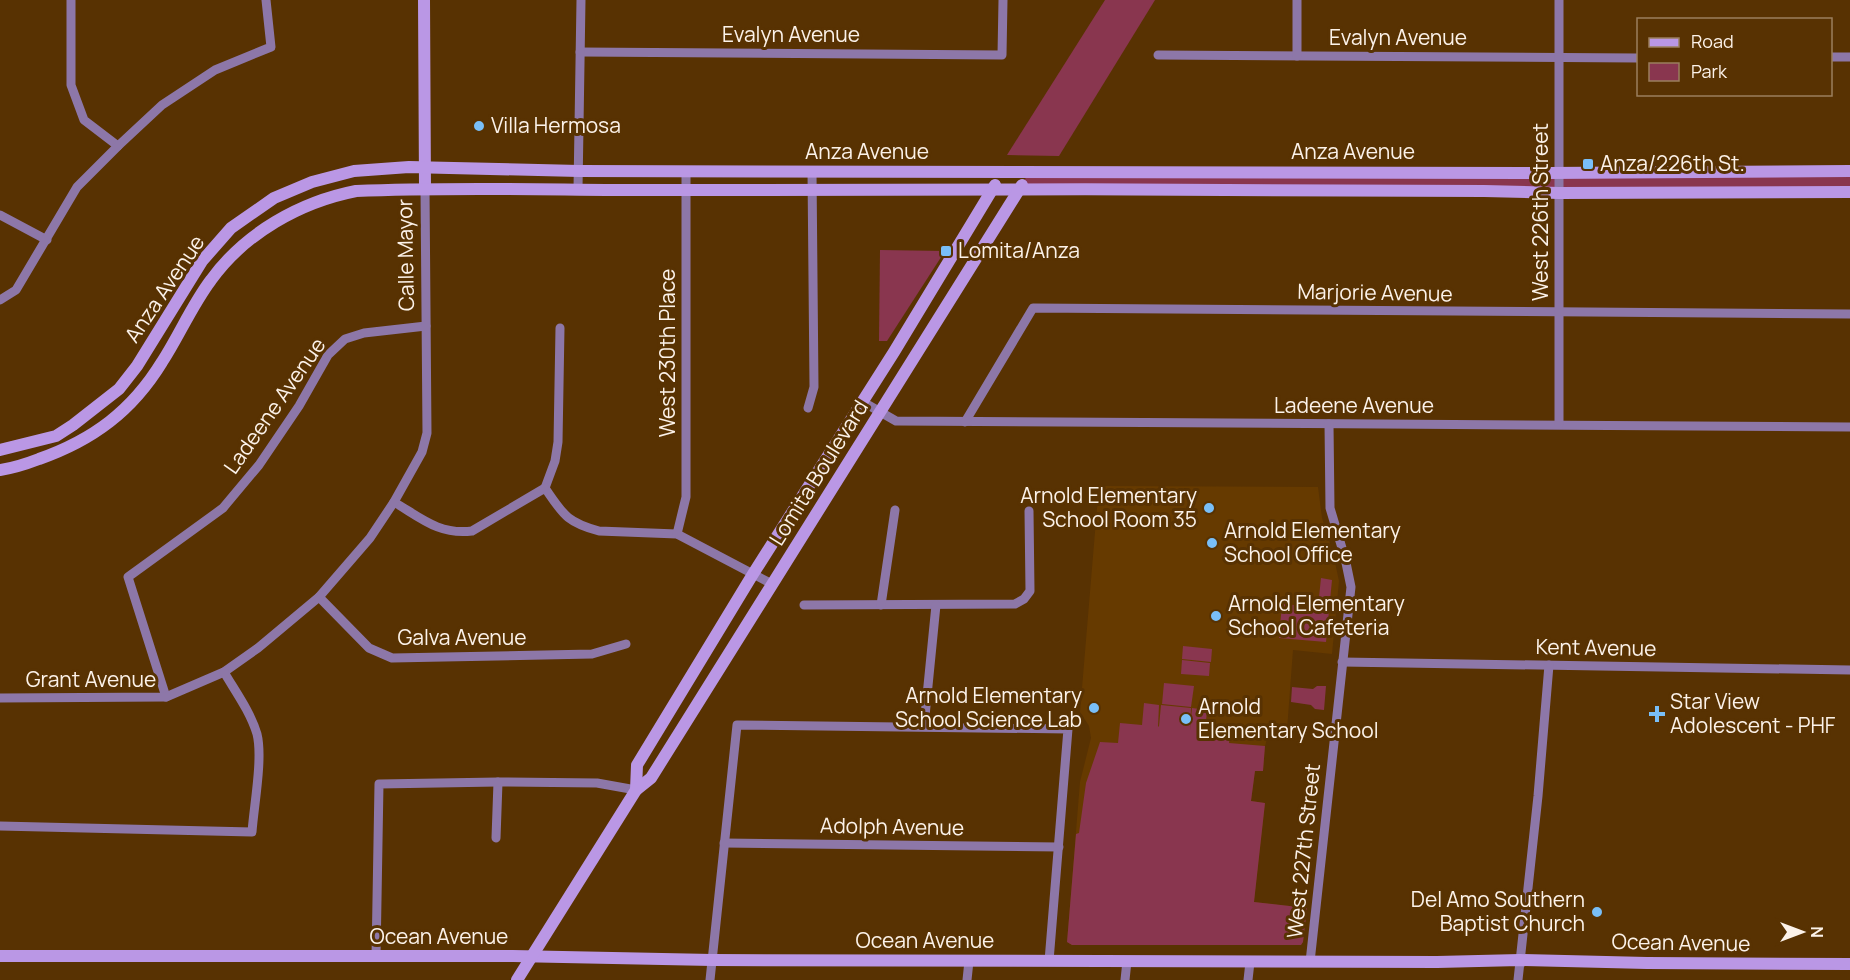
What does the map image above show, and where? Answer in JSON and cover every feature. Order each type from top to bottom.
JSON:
[{"type":"main road","name":"Calle Mayor","points":[[424,0],[425,188]]},
{"type":"main road","name":"Anza Avenue","points":[[0,450],[56,436],[119,389],[137,366],[202,261],[231,228],[274,198],[312,182],[354,171],[408,167],[579,171],[1559,173],[1850,171]]},
{"type":"main road","name":"Lomita Boulevard","points":[[636,790],[637,765],[1003,171]]},
{"type":"main road","name":"Lomita Boulevard","points":[[517,980],[636,790],[651,778],[1030,171]]},
{"type":"main road","name":"Anza Avenue","points":[[0,470],[12,469],[67,449],[108,424],[143,390],[163,362],[211,279],[240,247],[285,215],[332,196],[356,190],[515,188],[1559,193],[1850,192]]},
{"type":"main road","name":"Ocean Avenue","points":[[0,956],[1250,962],[1520,960],[1850,964]]},
{"type":"street","points":[[71,0],[71,85],[84,120],[118,146]]},
{"type":"street","points":[[0,300],[16,290],[77,188],[118,146],[162,105],[215,70],[271,47],[266,0]]},
{"type":"street","points":[[578,189],[580,0]]},
{"type":"street","name":"Evalyn Avenue","points":[[580,52],[1002,55],[1003,0]]},
{"type":"street","points":[[1297,0],[1297,56]]},
{"type":"street","name":"West 226th Street","points":[[1559,0],[1559,424]]},
{"type":"street","name":"Evalyn Avenue","points":[[1158,55],[1637,58]]},
{"type":"street","points":[[1832,57],[1850,57]]},
{"type":"street","name":"West 230th Place","points":[[677,534],[686,497],[686,171]]},
{"type":"street","points":[[808,408],[814,387],[812,171]]},
{"type":"street","name":"Calle Mayor","points":[[393,502],[422,452],[428,433],[425,188]]},
{"type":"street","points":[[0,215],[47,240]]},
{"type":"street","name":"Marjorie Avenue","points":[[965,422],[1033,308],[1850,315]]},
{"type":"street","name":"Ladeene Avenue","points":[[166,697],[129,577],[223,508],[259,465],[299,406],[328,356],[345,339],[364,333],[426,326]]},
{"type":"street","points":[[393,502],[439,528],[460,532],[472,531],[544,488],[555,461],[558,442],[560,328]]},
{"type":"street","name":"Ladeene Avenue","points":[[862,402],[896,421],[1850,427]]},
{"type":"street","name":"West 227th Street","points":[[1310,962],[1351,587],[1330,508],[1329,424]]},
{"type":"street","points":[[544,488],[564,516],[587,528],[599,531],[677,534],[772,584]]},
{"type":"street","name":"Grant Avenue","points":[[0,698],[166,697],[224,672],[258,648],[319,597],[370,538],[393,502]]},
{"type":"street","points":[[882,605],[895,510]]},
{"type":"street","points":[[804,605],[1015,604],[1024,599],[1030,591],[1029,511]]},
{"type":"street","name":"Galva Avenue","points":[[319,597],[369,648],[392,658],[592,654],[626,644]]},
{"type":"street","points":[[924,726],[936,605]]},
{"type":"street","name":"Kent Avenue","points":[[1342,662],[1850,670]]},
{"type":"street","points":[[1518,980],[1550,665]]},
{"type":"street","points":[[0,826],[252,832],[260,751],[257,734],[249,715],[224,672]]},
{"type":"street","points":[[710,980],[737,725],[1068,729],[1049,961]]},
{"type":"street","points":[[496,838],[498,782]]},
{"type":"street","points":[[376,957],[379,784],[597,783],[636,790]]},
{"type":"street","name":"Adolph Avenue","points":[[724,843],[1059,847]]},
{"type":"street","points":[[967,980],[969,961]]},
{"type":"street","points":[[1125,980],[1127,961]]},
{"type":"street","points":[[1248,980],[1250,962]]},
{"type":"shaded area","name":"Arnold Elementary School","points":[[1103,486],[1318,487],[1322,518],[1339,581],[1332,654],[1293,650],[1287,730],[1270,729],[1265,746],[1263,771],[1255,771],[1251,801],[1265,803],[1254,902],[1307,908],[1301,945],[1072,945],[1067,942],[1080,782],[1091,738],[1089,726],[1080,712],[1097,508]]},
{"type":"green space","points":[[1105,0],[1155,0],[1059,156],[1007,155]]},
{"type":"green space","points":[[1030,171],[1850,171],[1850,192],[1019,189]]},
{"type":"green space","points":[[880,250],[945,251],[887,341],[879,341]]},
{"type":"green space","points":[[1321,578],[1332,580],[1326,642],[1279,638],[1282,604],[1318,607]]},
{"type":"green space","points":[[1183,646],[1212,649],[1211,662],[1182,659]]},
{"type":"green space","points":[[1182,660],[1210,663],[1209,676],[1181,674]]},
{"type":"green space","points":[[1164,683],[1194,686],[1191,707],[1162,704]]},
{"type":"green space","points":[[1317,686],[1326,686],[1324,710],[1291,702],[1292,687],[1313,689]]},
{"type":"green space","points":[[1144,703],[1159,705],[1158,727],[1161,705],[1191,708],[1190,730],[1192,708],[1207,710],[1205,732],[1230,734],[1229,743],[1265,746],[1263,771],[1255,771],[1251,801],[1265,803],[1254,902],[1307,908],[1301,945],[1072,945],[1067,942],[1076,834],[1079,833],[1086,783],[1100,742],[1118,743],[1120,723],[1142,725]]},
{"type":"place","name":"Villa Hermosa","points":[[479,126]]},
{"type":"place","name":"Anza/226th St.","points":[[1588,164]]},
{"type":"place","name":"Lomita/Anza","points":[[946,251]]},
{"type":"place","name":"Arnold Elementary School Room 35","points":[[1209,508]]},
{"type":"place","name":"Arnold Elementary School Office","points":[[1212,543]]},
{"type":"place","name":"Arnold Elementary School Cafeteria","points":[[1216,616]]},
{"type":"place","name":"Arnold Elementary School Science Lab","points":[[1094,708]]},
{"type":"place","name":"Star View Adolescent - PHF","points":[[1657,714]]},
{"type":"place","name":"Arnold Elementary School","points":[[1186,719]]},
{"type":"place","name":"Del Amo Southern Baptist Church","points":[[1597,912]]}]
